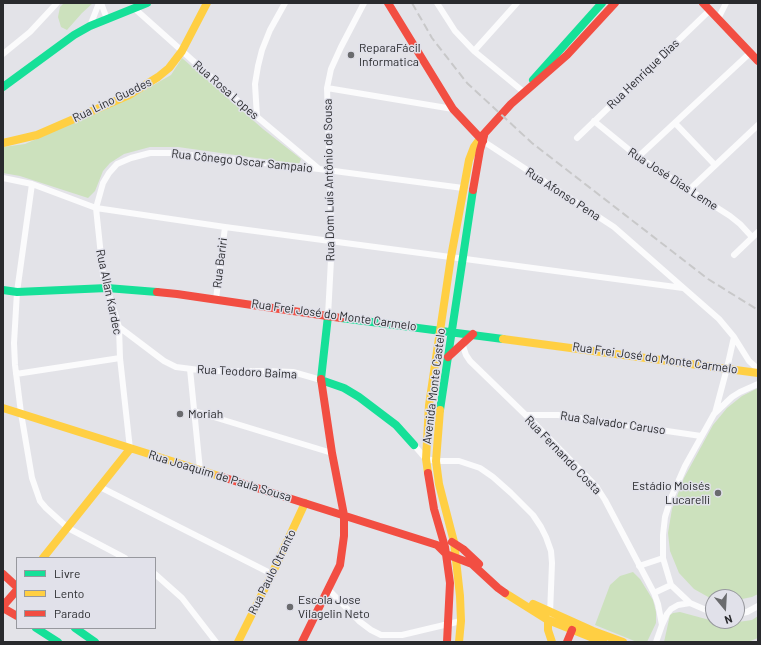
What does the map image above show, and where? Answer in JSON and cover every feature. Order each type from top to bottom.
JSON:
[{"type":"main road","points":[[3,87],[74,34],[147,3]]},
{"type":"main road","name":"Rua Lino Guedes","points":[[3,143],[37,135],[129,95],[158,77],[169,68],[182,51],[207,3]]},
{"type":"main road","name":"Rua Afonso Pena","points":[[388,3],[453,109],[484,136]]},
{"type":"main road","points":[[524,92],[602,3]]},
{"type":"main road","points":[[524,92],[567,55],[615,3]]},
{"type":"main road","points":[[703,3],[758,61]]},
{"type":"main road","name":"Avenida Monte Castelo","points":[[447,642],[450,589],[446,554],[440,543],[426,459],[429,405],[463,188],[469,160],[474,147],[514,101],[524,92]]},
{"type":"main road","name":"Avenida Monte Castelo","points":[[459,642],[461,621],[460,596],[454,542],[439,484],[436,462],[439,416],[462,258],[480,150],[484,136]]},
{"type":"main road","name":"Rua Frei José do Monte Carmelo","points":[[3,290],[18,292],[107,288],[170,293],[328,316],[452,331],[758,373]]},
{"type":"main road","name":"Rua Dom Luís Antônio de Sousa","points":[[302,642],[340,565],[343,548],[344,515],[332,453],[321,380],[328,316]]},
{"type":"main road","points":[[448,357],[473,334]]},
{"type":"main road","name":"Rua Teodoro Baima","points":[[321,380],[344,388],[359,397],[379,411],[414,445]]},
{"type":"main road","name":"Rua Joaquim de Paula Sousa","points":[[3,408],[344,515],[440,543],[454,542]]},
{"type":"main road","points":[[44,557],[130,449]]},
{"type":"main road","name":"Rua Paulo Otranto","points":[[238,642],[306,503]]},
{"type":"main road","points":[[454,542],[503,586],[549,616],[622,642]]},
{"type":"main road","points":[[446,554],[472,564],[498,588],[572,630],[603,642]]},
{"type":"main road","points":[[3,574],[16,587]]},
{"type":"main road","points":[[16,589],[3,607],[16,615]]},
{"type":"main road","points":[[549,616],[548,630],[552,642]]},
{"type":"main road","points":[[38,629],[58,642]]},
{"type":"main road","points":[[76,629],[95,642]]},
{"type":"main road","points":[[567,642],[572,630]]},
{"type":"street","points":[[3,54],[30,32],[57,3]]},
{"type":"street","points":[[100,3],[107,19]]},
{"type":"street","points":[[90,26],[100,3]]},
{"type":"street","points":[[257,116],[255,84],[258,66],[262,50],[270,30],[285,3]]},
{"type":"street","name":"Rua Dom Luís Antônio de Sousa","points":[[328,316],[332,241],[327,88],[331,69],[364,3]]},
{"type":"street","points":[[474,51],[516,3]]},
{"type":"street","points":[[718,18],[726,3]]},
{"type":"street","points":[[438,4],[455,31],[474,51],[524,92]]},
{"type":"street","name":"Rua Rosa Lopes","points":[[134,8],[319,169]]},
{"type":"street","name":"Rua Henrique Dias","points":[[577,138],[710,10]]},
{"type":"street","points":[[638,157],[750,53]]},
{"type":"street","points":[[327,88],[453,109]]},
{"type":"street","name":"Rua José Dias Leme","points":[[594,121],[638,157],[730,216],[752,237]]},
{"type":"street","points":[[675,123],[715,165]]},
{"type":"street","points":[[689,190],[758,125]]},
{"type":"street","name":"Rua Afonso Pena","points":[[484,136],[614,227],[719,318],[734,337],[749,361],[758,369]]},
{"type":"street","name":"Rua Cônego Oscar Sampaio","points":[[103,183],[108,173],[117,164],[131,158],[150,154],[172,153],[329,170],[463,188]]},
{"type":"street","points":[[3,178],[32,184],[96,208],[224,227],[683,288]]},
{"type":"street","name":"Rua Allan Kardec","points":[[103,183],[96,208],[102,267],[119,327],[120,358],[130,449]]},
{"type":"street","points":[[32,184],[18,292],[14,343],[21,413],[32,478],[40,500],[46,508],[68,528],[123,557]]},
{"type":"street","name":"Rua Bariri","points":[[216,299],[224,227]]},
{"type":"street","points":[[734,255],[758,232]]},
{"type":"street","name":"Rua Teodoro Baima","points":[[119,327],[164,361],[176,367],[225,372],[293,372],[321,380]]},
{"type":"street","points":[[714,414],[734,337]]},
{"type":"street","name":"Rua Fernando Costa","points":[[462,343],[466,355],[470,361],[596,486],[605,500],[654,593],[658,604],[662,625]]},
{"type":"street","points":[[16,374],[120,358]]},
{"type":"street","points":[[190,369],[200,470]]},
{"type":"street","points":[[705,610],[690,603],[671,585],[663,558],[663,535],[667,511],[685,466],[700,436],[714,414],[732,397],[758,384]]},
{"type":"street","points":[[194,411],[332,453]]},
{"type":"street","name":"Rua Salvador Caruso","points":[[526,415],[558,415],[700,436]]},
{"type":"street","points":[[414,445],[426,459],[436,462],[459,461],[480,468],[511,492],[533,515],[541,527],[551,551],[552,563],[549,616]]},
{"type":"street","points":[[100,486],[272,574]]},
{"type":"street","points":[[639,566],[663,558]]},
{"type":"street","points":[[156,575],[182,598],[216,642]]},
{"type":"street","points":[[654,593],[671,585]]},
{"type":"street","points":[[329,590],[359,621],[381,635],[402,635],[461,621]]},
{"type":"street","points":[[656,642],[667,614],[671,609],[678,604],[690,603]]},
{"type":"street","points":[[745,612],[758,606]]},
{"type":"street","points":[[378,642],[381,635]]},
{"type":"green space","points":[[64,3],[93,3],[67,30],[61,27],[58,17],[60,7]]},
{"type":"green space","points":[[182,58],[263,129],[301,159],[299,164],[178,147],[150,147],[124,154],[110,163],[103,171],[95,191],[88,198],[20,176],[3,173],[3,147],[25,144],[136,95],[171,75]]},
{"type":"green space","name":"Estádio Moisés Lucarelli","points":[[758,388],[758,594],[745,598],[745,589],[705,589],[705,595],[694,589],[679,573],[670,551],[668,533],[672,509],[684,478],[713,425],[727,408],[742,396]]},
{"type":"green space","points":[[633,572],[640,579],[653,600],[656,612],[656,623],[647,642],[637,642],[595,625],[610,585],[620,576]]},
{"type":"green space","points":[[680,612],[705,619],[705,629],[745,629],[745,621],[752,620],[758,616],[758,638],[748,642],[664,642],[670,615]]},
{"type":"railway","points":[[412,3],[432,38],[467,83],[532,143],[708,279],[758,310]]},
{"type":"traffic: fast","points":[[3,87],[74,35],[90,26],[147,3]]},
{"type":"traffic: fast","points":[[533,80],[602,3]]},
{"type":"traffic: fast","points":[[440,410],[473,190]]},
{"type":"traffic: fast","points":[[3,290],[17,292],[107,288],[157,292]]},
{"type":"traffic: fast","points":[[321,379],[328,316]]},
{"type":"traffic: fast","points":[[341,318],[503,339]]},
{"type":"traffic: fast","points":[[321,380],[344,388],[359,397],[396,425],[414,445]]},
{"type":"traffic: fast","points":[[38,629],[58,642]]},
{"type":"traffic: fast","points":[[76,629],[95,642]]},
{"type":"traffic: slow","points":[[3,143],[37,135],[129,95],[158,77],[169,68],[182,51],[207,3]]},
{"type":"traffic: slow","points":[[428,473],[426,459],[429,405],[451,257],[469,160],[474,147],[483,135]]},
{"type":"traffic: slow","points":[[503,339],[758,373]]},
{"type":"traffic: slow","points":[[3,408],[219,476]]},
{"type":"traffic: slow","points":[[440,410],[436,461],[439,484],[454,542],[460,596],[461,621],[459,642]]},
{"type":"traffic: slow","points":[[44,557],[130,449]]},
{"type":"traffic: slow","points":[[238,642],[305,503]]},
{"type":"traffic: slow","points":[[505,593],[548,620],[603,642]]},
{"type":"traffic: slow","points":[[533,604],[593,631],[623,642]]},
{"type":"traffic: slow","points":[[548,620],[548,630],[552,642]]},
{"type":"traffic: jam","points":[[388,3],[453,109],[483,141]]},
{"type":"traffic: jam","points":[[483,135],[511,104],[567,55],[615,3]]},
{"type":"traffic: jam","points":[[703,3],[758,61]]},
{"type":"traffic: jam","points":[[473,190],[484,136]]},
{"type":"traffic: jam","points":[[157,292],[341,318]]},
{"type":"traffic: jam","points":[[448,357],[473,334]]},
{"type":"traffic: jam","points":[[302,642],[340,565],[344,536],[344,515],[332,453],[321,379]]},
{"type":"traffic: jam","points":[[428,473],[434,509],[445,547],[450,583],[447,642]]},
{"type":"traffic: jam","points":[[219,476],[437,545],[446,554],[472,564],[505,593]]},
{"type":"traffic: jam","points":[[452,542],[463,549],[479,564]]},
{"type":"traffic: jam","points":[[3,574],[16,586]]},
{"type":"traffic: jam","points":[[3,606],[16,591]]},
{"type":"traffic: jam","points":[[3,608],[16,615]]},
{"type":"traffic: jam","points":[[567,642],[572,630]]},
{"type":"place","name":"ReparaFácil Informatica","points":[[351,55]]},
{"type":"place","name":"Moriah","points":[[180,414]]},
{"type":"place","name":"Estádio Moisés Lucarelli","points":[[718,493]]},
{"type":"place","name":"Escola Jose Vilagelin Neto","points":[[290,607]]}]
